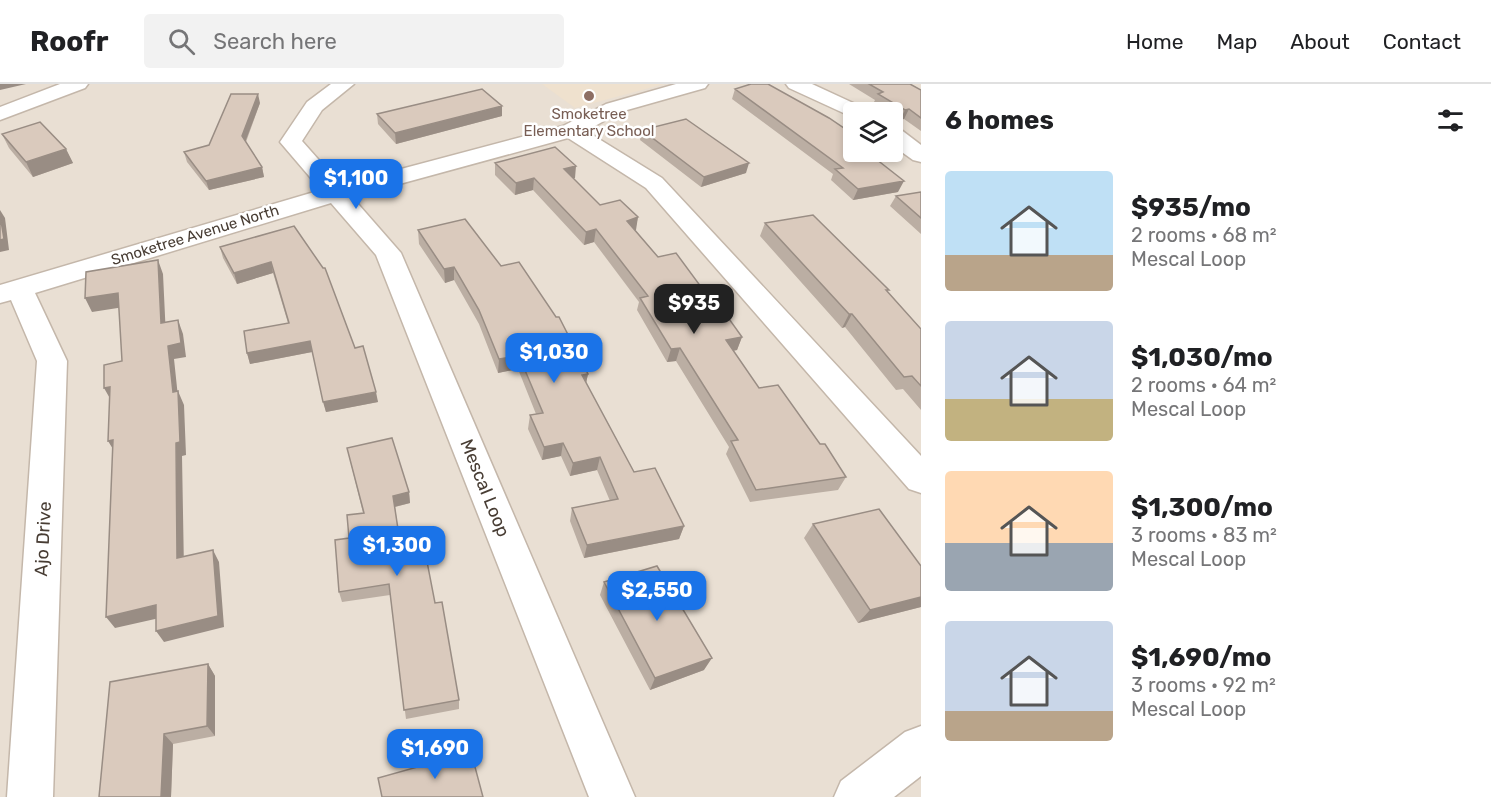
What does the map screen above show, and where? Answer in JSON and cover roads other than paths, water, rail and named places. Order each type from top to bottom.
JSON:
[{"type":"street","points":[[0,114],[78,84]]},
{"type":"street","name":"Mescal Loop","points":[[344,84],[314,106],[291,142],[334,194],[388,253],[612,797]]},
{"type":"street","name":"Smoketree Avenue North","points":[[9,291],[334,194],[571,131],[613,108],[698,84]]},
{"type":"street","points":[[796,84],[843,106]]},
{"type":"street","points":[[571,131],[654,183],[921,479]]},
{"type":"street","points":[[903,142],[921,155]]},
{"type":"street","name":"Ajo Drive","points":[[9,291],[52,361],[30,797]]},
{"type":"street","points":[[857,797],[921,748]]},
{"type":"place","name":"Smoketree Elementary School","points":[[589,96]]}]
